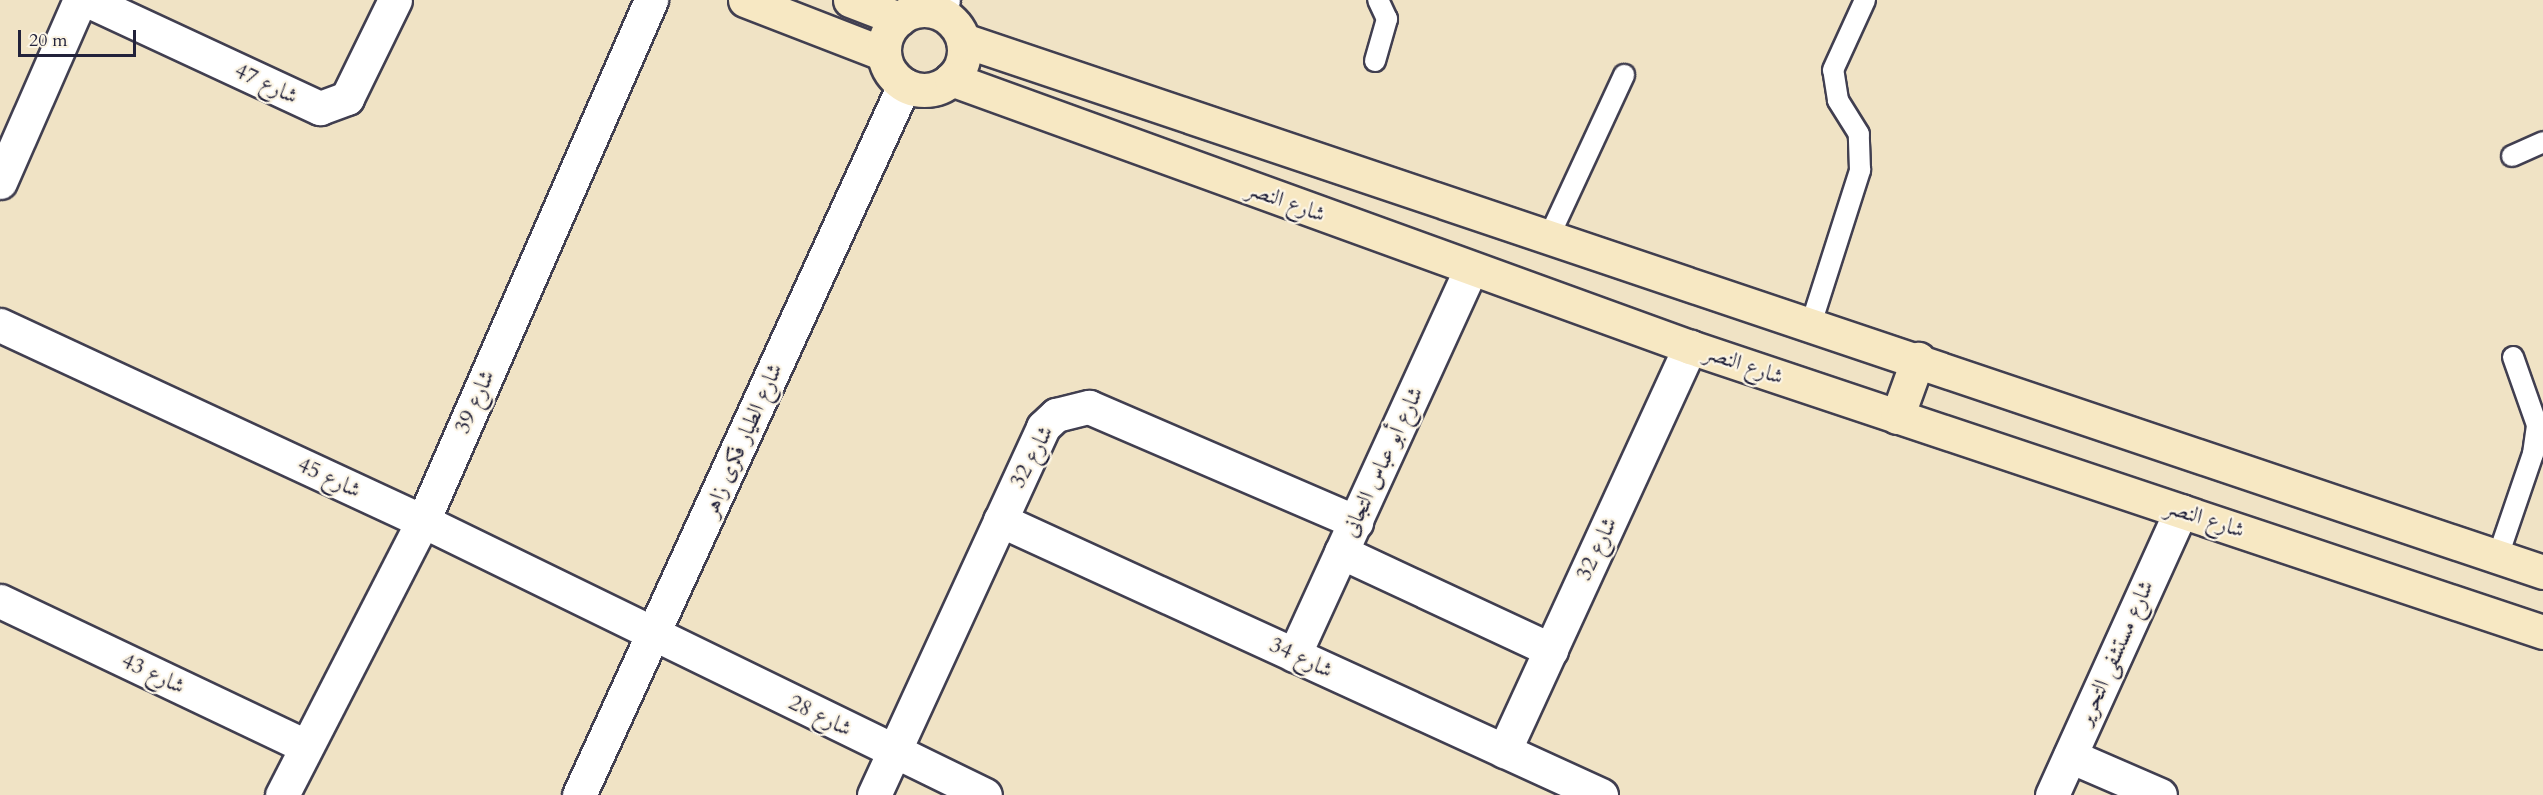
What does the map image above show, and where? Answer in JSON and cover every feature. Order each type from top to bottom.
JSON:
[{"type":"main road","points":[[746,0],[884,54],[904,85],[929,90],[951,79],[961,65],[963,40],[940,6],[917,10],[899,19],[887,35],[884,54]]},
{"type":"main road","points":[[850,0],[899,19]]},
{"type":"main road","points":[[963,40],[1548,239],[1918,359],[2543,572]]},
{"type":"main road","name":"شارع النصر","points":[[951,79],[1471,269],[1690,346],[2543,632]]},
{"type":"main road","points":[[1897,417],[1918,359]]},
{"type":"street","points":[[0,182],[80,0]]},
{"type":"street","name":"شارع 47","points":[[87,0],[320,108],[347,98],[395,0]]},
{"type":"street","name":"شارع 39","points":[[282,795],[423,522],[651,0]]},
{"type":"street","name":"شارع الطيار فكرى زاهر","points":[[579,795],[656,634],[904,85]]},
{"type":"street","name":"شارع أبو عباس التجانى","points":[[1294,655],[1471,269]]},
{"type":"street","name":"شارع 45","points":[[0,325],[423,522],[656,634]]},
{"type":"street","name":"شارع 32","points":[[1504,751],[1690,346]]},
{"type":"street","name":"شارع 32","points":[[874,795],[1043,427],[1056,415],[1089,407],[1356,522]]},
{"type":"street","name":"شارع مستشفى التحرير","points":[[2052,795],[2181,511]]},
{"type":"street","name":"شارع 34","points":[[1000,520],[1601,795]]},
{"type":"street","points":[[1341,552],[1551,650]]},
{"type":"street","name":"شارع 43","points":[[0,602],[306,746]]},
{"type":"street","name":"شارع 28","points":[[656,634],[985,795]]},
{"type":"street","points":[[2070,756],[2160,795]]},
{"type":"lane","points":[[1376,61],[1387,19],[1378,0]]},
{"type":"lane","points":[[1811,324],[1860,170],[1859,134],[1838,100],[1833,70],[1865,0]]},
{"type":"lane","points":[[1548,239],[1624,75]]},
{"type":"lane","points":[[2512,156],[2543,142]]},
{"type":"lane","points":[[2498,556],[2533,454],[2537,425],[2513,357]]}]
